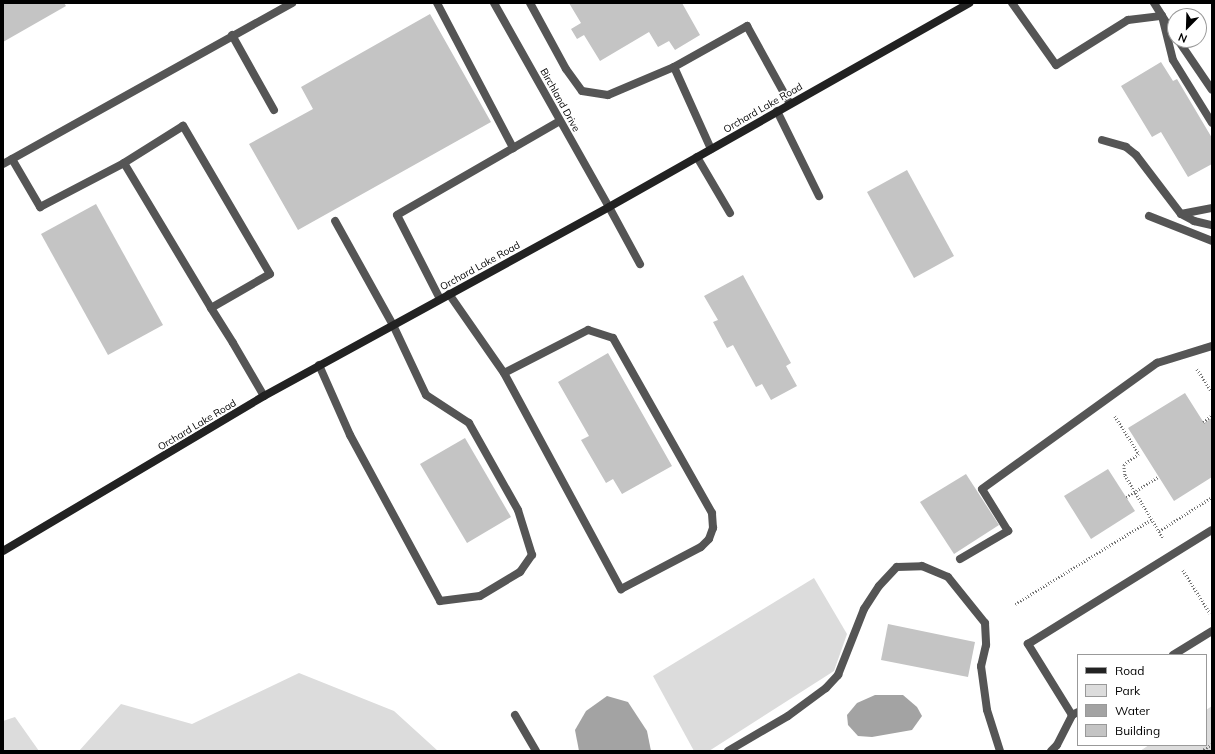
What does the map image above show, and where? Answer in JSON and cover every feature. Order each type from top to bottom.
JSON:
[{"type":"main road","name":"Orchard Lake Road","points":[[3,550],[264,396],[609,207],[960,5],[969,3]]},
{"type":"street","points":[[3,164],[232,35],[292,3]]},
{"type":"street","points":[[437,3],[513,148]]},
{"type":"street","name":"Birchland Drive","points":[[494,3],[640,264]]},
{"type":"street","points":[[530,3],[566,69],[582,91],[608,95],[674,67],[747,26],[790,104]]},
{"type":"street","points":[[1012,3],[1056,65],[1128,20],[1162,16]]},
{"type":"street","points":[[1154,3],[1167,24]]},
{"type":"street","points":[[1162,16],[1172,60],[1212,123]]},
{"type":"street","points":[[232,35],[274,110]]},
{"type":"street","points":[[1183,48],[1212,90]]},
{"type":"street","points":[[674,67],[711,149]]},
{"type":"street","points":[[777,111],[819,196]]},
{"type":"street","points":[[440,299],[397,215],[560,121]]},
{"type":"street","points":[[12,159],[40,207],[124,163],[183,126],[270,274],[211,308]]},
{"type":"street","points":[[1102,140],[1126,147],[1136,155],[1181,214],[1194,221],[1212,225]]},
{"type":"street","points":[[697,157],[730,213]]},
{"type":"street","points":[[124,163],[264,396]]},
{"type":"street","points":[[1181,214],[1212,208]]},
{"type":"street","points":[[1149,216],[1212,241]]},
{"type":"street","points":[[319,365],[350,435],[440,601],[480,596],[520,572],[532,555],[520,518],[469,423],[426,395],[393,325],[335,221]]},
{"type":"street","points":[[449,294],[504,373],[621,589],[701,547],[711,533],[712,513],[613,338],[588,330],[504,373]]},
{"type":"street","points":[[960,559],[1008,531],[982,489],[1157,363],[1212,346]]},
{"type":"street","points":[[1051,751],[1057,745],[1075,714],[1028,644],[1212,530]]},
{"type":"street","points":[[728,751],[788,716],[826,688],[838,675],[864,609],[879,586],[898,567],[922,566],[948,577],[985,623],[986,645],[981,666],[987,710],[1000,751]]},
{"type":"street","points":[[1174,654],[1212,631]]},
{"type":"street","points":[[515,715],[536,751]]},
{"type":"path","points":[[1186,354],[1212,392]]},
{"type":"path","points":[[1105,401],[1140,454],[1123,468],[1125,475],[1212,617]]},
{"type":"path","points":[[1203,422],[1212,415]]},
{"type":"path","points":[[1126,497],[1158,477]]},
{"type":"path","points":[[1159,531],[1212,497]]},
{"type":"path","points":[[1015,604],[1152,519]]},
{"type":"path","points":[[1201,751],[1212,744]]},
{"type":"green space","points":[[814,578],[847,634],[834,671],[709,751],[694,751],[653,676]]},
{"type":"green space","points":[[299,673],[394,711],[438,751],[79,751],[121,704],[192,724]]},
{"type":"green space","points":[[1212,706],[1212,751],[1140,751],[1148,746],[1207,746],[1207,709]]},
{"type":"green space","points":[[15,717],[39,751],[3,751],[3,721]]},
{"type":"water","points":[[875,695],[903,695],[917,707],[922,716],[912,730],[872,737],[858,736],[848,725],[847,715],[857,703]]},
{"type":"water","points":[[607,696],[628,702],[647,731],[651,751],[579,751],[575,730],[586,711]]},
{"type":"building","points":[[3,3],[64,3],[66,6],[3,42]]},
{"type":"building","points":[[569,3],[682,3],[700,35],[675,50],[669,41],[658,47],[649,32],[600,61],[584,35],[577,39],[571,29],[581,23]]},
{"type":"building","points":[[430,14],[491,122],[298,230],[249,144],[313,109],[301,87]]},
{"type":"building","points":[[1161,62],[1173,81],[1177,79],[1212,138],[1212,164],[1188,177],[1161,132],[1152,137],[1121,86]]},
{"type":"building","points":[[907,170],[954,256],[914,278],[867,192]]},
{"type":"building","points":[[96,204],[163,325],[108,355],[41,234]]},
{"type":"building","points":[[743,275],[791,363],[786,366],[797,386],[771,400],[762,384],[756,387],[733,345],[727,348],[713,322],[718,320],[704,296]]},
{"type":"building","points":[[608,353],[672,466],[622,494],[613,479],[606,483],[581,440],[589,436],[558,382]]},
{"type":"building","points":[[1185,393],[1204,423],[1212,418],[1212,477],[1174,501],[1128,428]]},
{"type":"building","points":[[465,438],[511,517],[467,543],[420,464]]},
{"type":"building","points":[[1108,469],[1135,511],[1091,539],[1064,496]]},
{"type":"building","points":[[966,474],[999,525],[954,554],[920,502]]},
{"type":"building","points":[[888,624],[975,642],[968,677],[881,660]]}]
